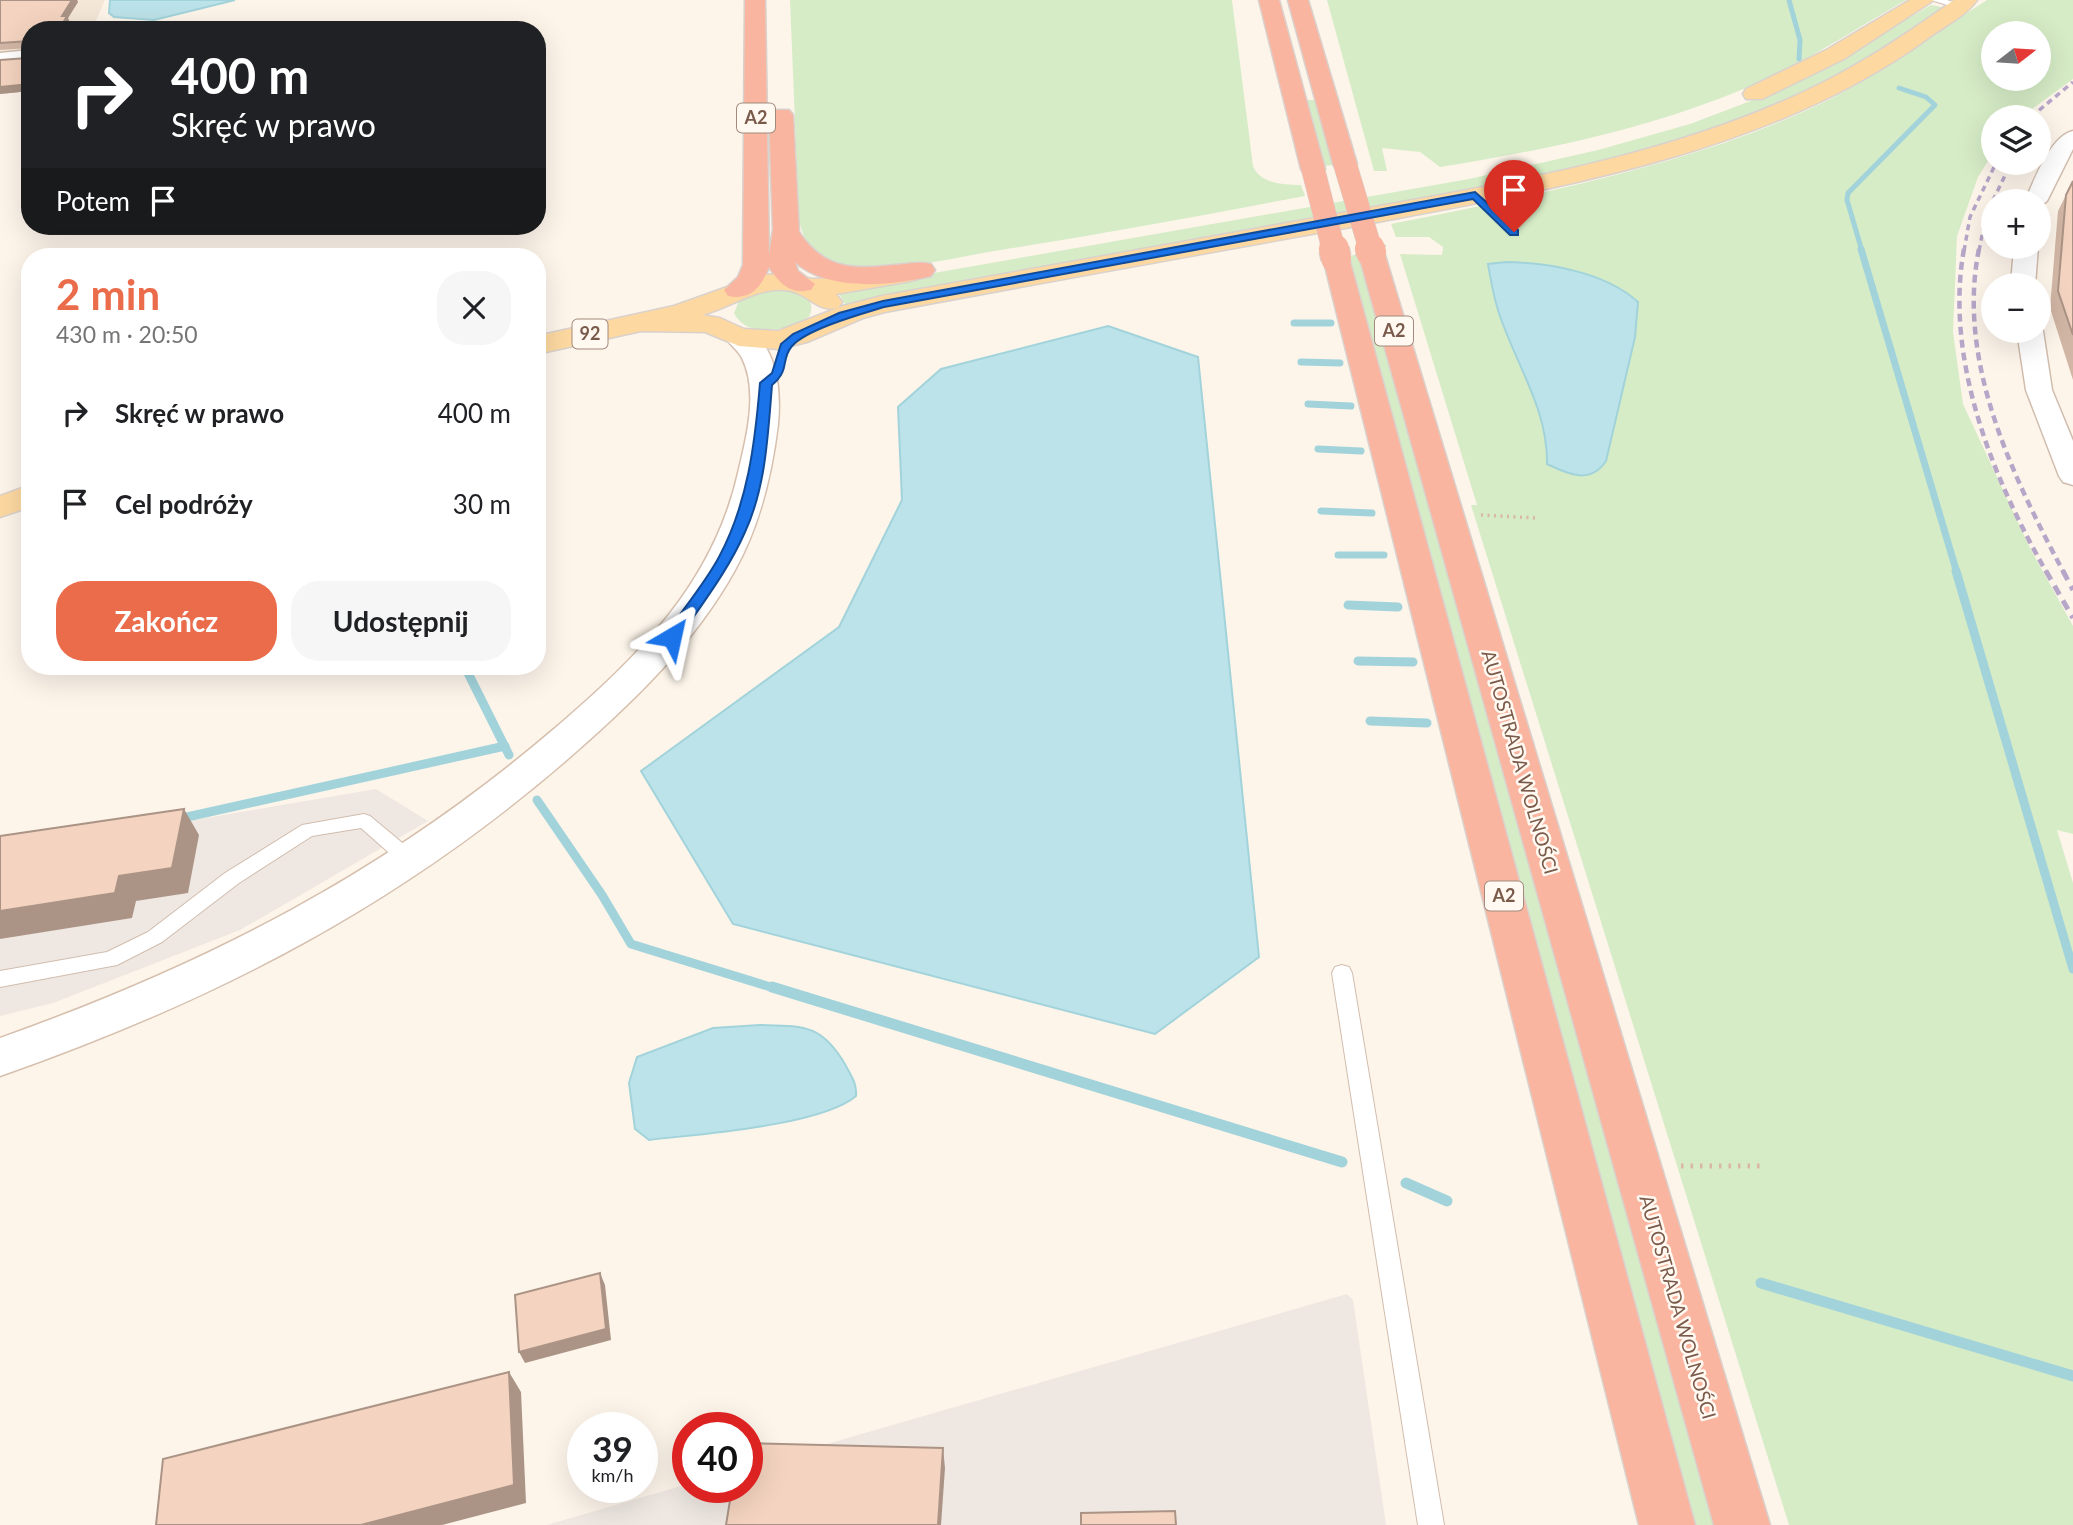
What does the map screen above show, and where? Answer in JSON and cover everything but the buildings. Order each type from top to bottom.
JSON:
[{"type":"highway","name":"A2","points":[[1269,0],[1667,1525]]},
{"type":"highway","name":"AUTOSTRADA WOLNOŚCI","points":[[1298,0],[1742,1525]]},
{"type":"highway","name":"A2","points":[[1307,31],[1314,14],[1310,0]]},
{"type":"highway","name":"A2","points":[[732,293],[750,281],[756,265],[770,4]]},
{"type":"highway","name":"A2","points":[[780,88],[786,229],[781,265],[788,276],[806,286]]},
{"type":"highway","name":"A2","points":[[786,229],[800,256],[824,268],[873,275],[922,270]]},
{"type":"main road","points":[[1738,101],[1836,54],[1923,0]]},
{"type":"main road","name":"92","points":[[643,323],[702,323],[768,341],[806,333],[853,312],[883,304],[1571,176],[1729,132],[1785,110],[1900,49],[1964,3]]},
{"type":"main road","points":[[1410,185],[1571,153],[1661,128]]},
{"type":"main road","points":[[1304,203],[1371,191]]},
{"type":"main road","points":[[989,259],[1158,230]]},
{"type":"main road","name":"92","points":[[546,343],[643,323],[769,282],[841,286],[949,266]]},
{"type":"main road","points":[[806,286],[828,302],[829,312],[824,321],[806,333]]},
{"type":"main road","points":[[730,332],[716,321],[716,309],[732,293]]},
{"type":"main road","points":[[0,507],[21,499]]},
{"type":"street","points":[[0,59],[21,57]]},
{"type":"street","points":[[2042,189],[2065,143],[2073,137]]},
{"type":"street","points":[[0,1056],[128,1010],[214,972],[344,904],[411,861],[506,790],[558,746],[672,637],[719,569],[740,529],[751,492],[766,383],[753,351],[730,332]]},
{"type":"street","points":[[766,383],[778,374],[782,353],[787,344],[806,333]]},
{"type":"street","points":[[2031,343],[2039,390],[2073,476]]},
{"type":"lane","points":[[1936,0],[1964,3]]},
{"type":"lane","points":[[1475,195],[1514,232]]},
{"type":"lane","points":[[0,979],[110,959],[155,937],[232,878],[307,830],[365,821],[411,861]]},
{"type":"lane","points":[[1342,973],[1431,1525]]},
{"type":"path","points":[[1481,514],[1536,518]]},
{"type":"path","points":[[1681,1166],[1766,1166]]},
{"type":"shaded area","points":[[0,0],[105,0],[96,21],[21,21],[21,52],[0,54]]},
{"type":"shaded area","points":[[376,789],[428,821],[240,930],[53,1003],[0,1016],[0,853]]},
{"type":"shaded area","points":[[1347,1294],[1353,1300],[1386,1525],[547,1525],[623,1503],[658,1503],[658,1493],[672,1489],[672,1503],[763,1503],[763,1462]]},
{"type":"green space","points":[[790,0],[1232,0],[1253,166],[1261,177],[1267,180],[1301,185],[1305,196],[914,265],[869,268],[828,261],[808,245],[799,220]]},
{"type":"green space","points":[[1327,0],[1906,0],[1762,81],[1644,124],[1564,144],[1440,167],[1420,152],[1382,148],[1387,171],[1374,171]]},
{"type":"green space","points":[[1987,0],[2073,0],[2073,79],[2037,105],[1981,105],[1981,172],[1957,236],[1953,332],[1963,404],[2030,548],[2073,626],[2073,834],[2057,830],[2073,883],[2073,1525],[1789,1525],[1471,505],[1477,505],[1400,254],[1442,255],[1443,247],[1429,237],[1396,237],[1391,224],[1558,189],[1727,142],[1830,99],[1890,64]]},
{"type":"green space","points":[[1931,5],[1947,8],[1853,70],[1726,128],[1552,177],[846,306],[837,290],[1469,179],[1598,150],[1690,124],[1769,94],[1838,60]]},
{"type":"green space","points":[[1306,100],[1316,100],[1333,165],[1324,166]]},
{"type":"green space","points":[[1358,254],[1716,1525],[1693,1525],[1359,294],[1350,256]]},
{"type":"green space","points":[[768,290],[792,292],[806,297],[811,308],[809,317],[780,329],[758,330],[748,327],[734,313],[739,301]]},
{"type":"water","points":[[110,0],[235,0],[154,20],[114,17],[109,13]]},
{"type":"water","points":[[1488,264],[1540,264],[1593,276],[1610,283],[1638,302],[1635,337],[1606,461],[1593,473],[1571,474],[1547,464],[1546,444],[1537,407],[1507,335],[1493,290]]},
{"type":"water","points":[[1108,326],[1198,357],[1259,957],[1155,1034],[733,924],[641,771],[839,627],[902,500],[898,407],[941,369]]},
{"type":"water","points":[[760,1025],[800,1027],[820,1035],[829,1042],[846,1066],[855,1084],[856,1096],[816,1115],[757,1127],[649,1140],[635,1129],[629,1083],[637,1057],[713,1028]]},
{"type":"waterway","points":[[1789,0],[1800,40],[1799,59]]},
{"type":"waterway","points":[[1862,251],[1847,200],[1848,193],[1935,105],[1926,97],[1899,88]]},
{"type":"waterway","points":[[1861,249],[1957,573]]},
{"type":"waterway","points":[[1294,323],[1331,323]]},
{"type":"waterway","points":[[1301,362],[1340,363]]},
{"type":"waterway","points":[[1308,404],[1351,406]]},
{"type":"waterway","points":[[1318,449],[1361,451]]},
{"type":"waterway","points":[[1321,511],[1372,513]]},
{"type":"waterway","points":[[1338,555],[1384,555]]},
{"type":"waterway","points":[[1956,571],[2073,969]]},
{"type":"waterway","points":[[1348,605],[1398,607]]},
{"type":"waterway","points":[[1358,661],[1413,662]]},
{"type":"waterway","points":[[469,675],[505,746]]},
{"type":"waterway","points":[[1370,721],[1427,723]]},
{"type":"waterway","points":[[178,819],[505,746]]},
{"type":"waterway","points":[[505,746],[509,755]]},
{"type":"waterway","points":[[537,800],[602,895],[631,944],[777,989]]},
{"type":"waterway","points":[[772,987],[1342,1162]]},
{"type":"waterway","points":[[1406,1183],[1447,1201]]},
{"type":"waterway","points":[[1761,1283],[2073,1376]]},
{"type":"railway","points":[[2045,105],[2073,82]]},
{"type":"railway","points":[[1964,251],[1970,217],[1990,175]]},
{"type":"railway","points":[[1979,251],[1986,215],[2005,175]]},
{"type":"railway","points":[[1964,249],[1960,291],[1961,333],[1967,375],[1978,417],[2008,498],[2047,573]]},
{"type":"railway","points":[[1979,249],[1974,291],[1975,333],[1982,375],[2009,458],[2064,573]]},
{"type":"railway","points":[[2046,571],[2073,618]]},
{"type":"railway","points":[[2063,571],[2073,590]]},
{"type":"route","points":[[672,637],[725,560],[740,529],[751,492],[766,383],[778,374],[782,353],[787,344],[797,336],[843,315],[883,304],[1475,195],[1514,232]]}]
